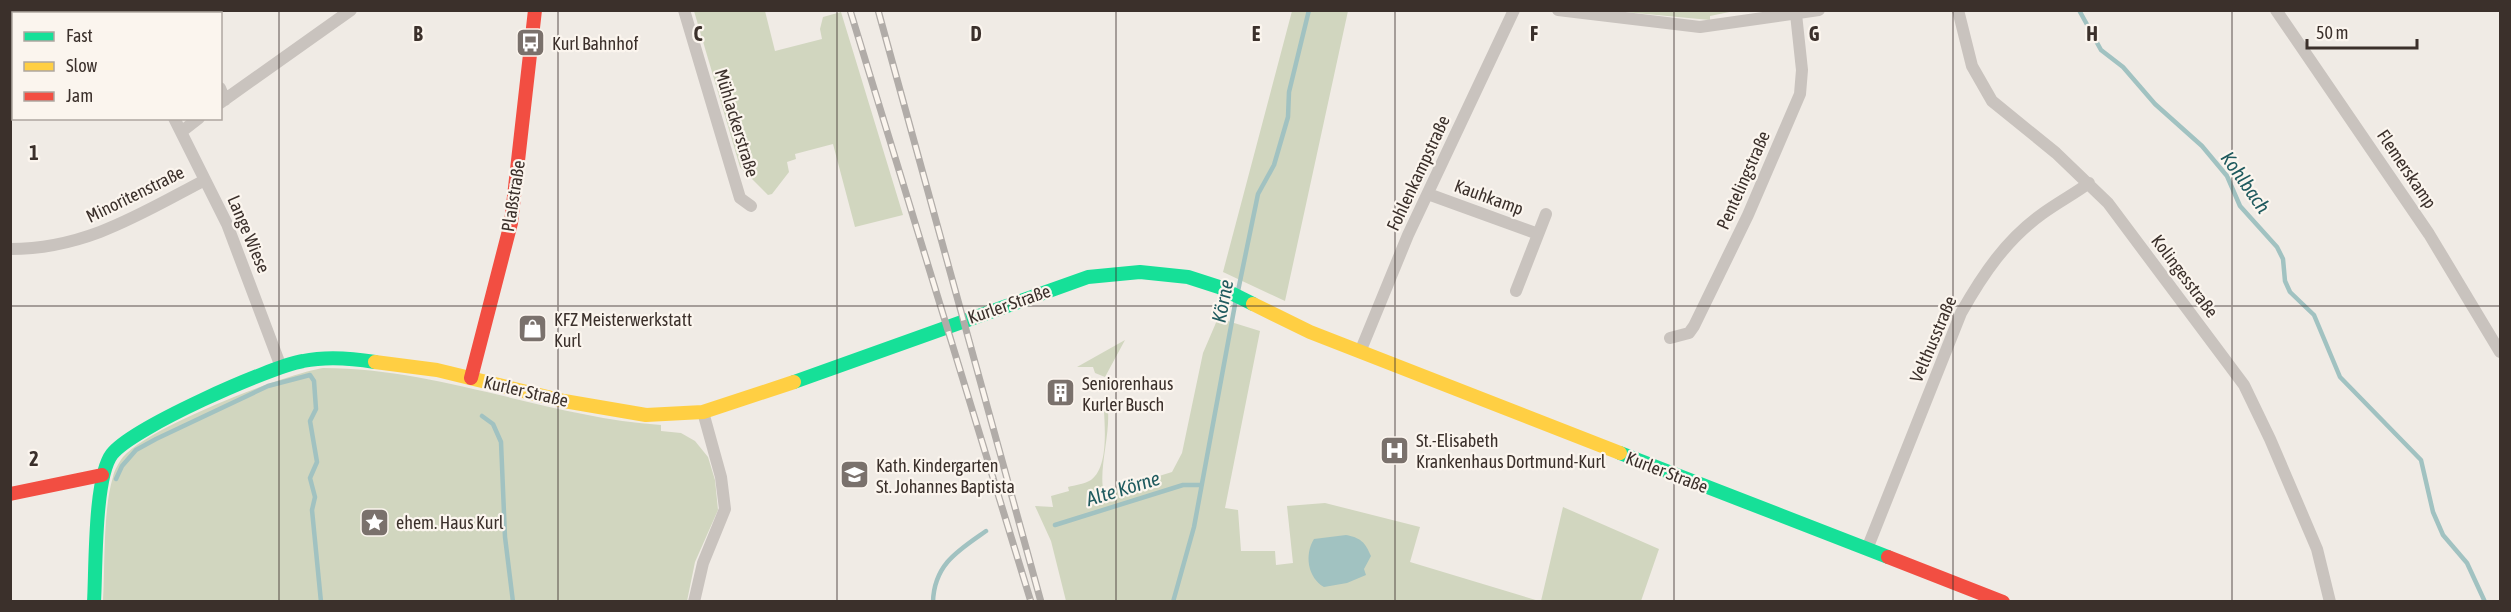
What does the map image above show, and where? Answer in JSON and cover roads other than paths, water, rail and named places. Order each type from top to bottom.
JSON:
[{"type":"main road","name":"Plaßstraße","points":[[471,378],[511,223],[535,10]]},
{"type":"main road","name":"Kurler Straße","points":[[102,475],[112,454],[138,433],[187,407],[281,367],[325,358],[357,359],[436,370],[605,409],[646,415],[703,412],[738,402],[1088,277],[1156,272],[1188,277],[1219,287],[1310,332],[2003,602]]},
{"type":"main road","points":[[10,494],[102,475],[94,602]]},
{"type":"street","points":[[222,97],[351,10]]},
{"type":"street","name":"Mühlackerstraße","points":[[684,10],[740,198],[752,206]]},
{"type":"street","name":"Fohlenkampstraße","points":[[1360,352],[1428,194],[1514,10]]},
{"type":"street","points":[[1558,10],[1700,27],[1819,10]]},
{"type":"street","name":"Kolingesstraße","points":[[1958,10],[1972,66],[1992,100],[2089,183],[2108,203],[2244,385],[2271,439],[2317,549],[2330,602]]},
{"type":"street","name":"Flemerskamp","points":[[2276,10],[2422,225],[2500,352]]},
{"type":"street","name":"Pentelingstraße","points":[[1670,338],[1689,333],[1694,326],[1748,215],[1800,94],[1802,70],[1796,14]]},
{"type":"street","name":"Lange Wiese","points":[[175,120],[227,224],[281,367]]},
{"type":"street","points":[[181,132],[196,120]]},
{"type":"street","name":"Minoritenstraße","points":[[10,249],[43,248],[80,240],[111,229],[205,180]]},
{"type":"street","name":"Velthusstraße","points":[[1867,549],[1961,313],[1974,290],[2000,253],[2018,233],[2089,183]]},
{"type":"street","name":"Kauhkamp","points":[[1428,194],[1538,234]]},
{"type":"street","name":"Kauhkamp","points":[[1516,291],[1546,214]]},
{"type":"street","points":[[694,602],[703,563],[725,508],[721,477],[703,412]]},
{"type":"water","points":[[1346,535],[1359,539],[1369,551],[1371,556],[1364,569],[1366,575],[1347,583],[1324,587],[1314,578],[1309,566],[1311,545],[1314,539]]},
{"type":"waterway","name":"Körne","points":[[1238,291],[1258,194],[1274,165],[1288,117],[1289,92],[1309,10]]},
{"type":"waterway","name":"Kohlbach","points":[[2079,10],[2101,50],[2123,67],[2155,104],[2202,146],[2227,176],[2240,206],[2277,247],[2283,259],[2285,281],[2290,292],[2314,315],[2340,377],[2421,460],[2433,512],[2443,535],[2467,563],[2485,602]]},
{"type":"waterway","name":"Körne","points":[[1173,602],[1194,527],[1236,299]]},
{"type":"waterway","points":[[116,479],[122,466],[136,450],[156,439],[268,386],[310,375],[314,381],[316,409],[310,421],[317,462],[310,478],[315,497],[312,510],[321,602]]},
{"type":"waterway","points":[[482,416],[493,424],[501,442],[505,537],[513,602]]},
{"type":"waterway","name":"Alte Körne","points":[[1055,525],[1183,485],[1200,485]]},
{"type":"waterway","name":"Alte Körne","points":[[933,602],[934,589],[943,568],[958,552],[986,531]]},
{"type":"railway","points":[[850,10],[1031,602]]},
{"type":"railway","points":[[878,10],[1041,602]]},
{"type":"place","name":"Kurl Bahnhof","points":[[531,43]]},
{"type":"place","name":"KFZ Meisterwerkstatt Kurl","points":[[533,329]]},
{"type":"place","name":"Seniorenhaus Kurler Busch","points":[[1061,393]]},
{"type":"place","name":"St.-Elisabeth Krankenhaus Dortmund-Kurl","points":[[1395,450]]},
{"type":"place","name":"Kath. Kindergarten St. Johannes Baptista","points":[[855,475]]},
{"type":"place","name":"ehem. Haus Kurl","points":[[375,522]]}]
